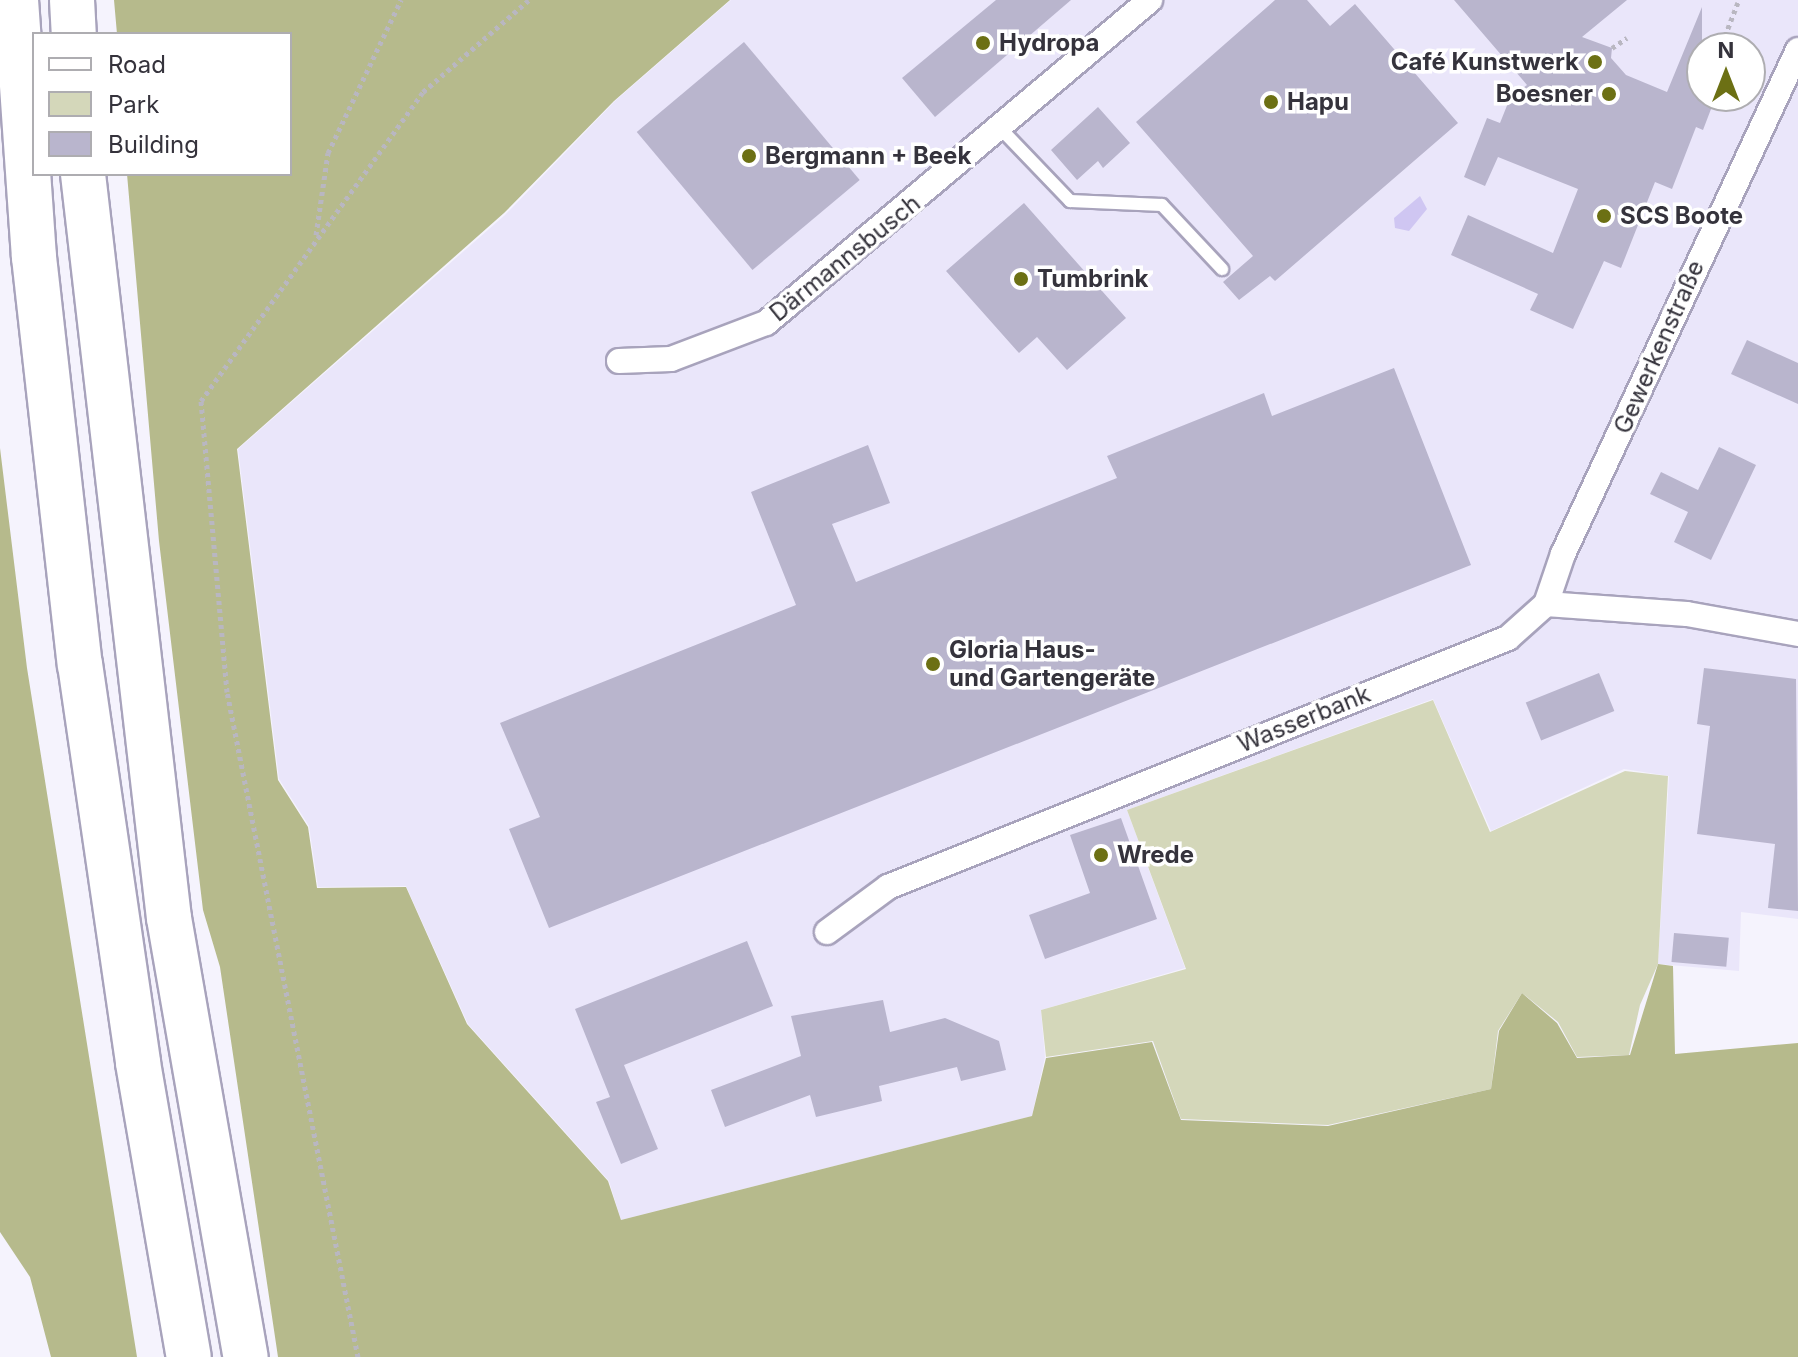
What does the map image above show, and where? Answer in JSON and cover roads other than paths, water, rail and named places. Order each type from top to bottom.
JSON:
[{"type":"highway","points":[[16,0],[34,257],[80,664],[138,1063],[189,1357]]},
{"type":"highway","points":[[72,0],[74,32]]},
{"type":"highway","points":[[83,184],[169,918],[246,1357]]},
{"type":"street","name":"Därmannsbusch","points":[[619,361],[671,359],[766,323],[1001,129],[1150,0]]},
{"type":"street","name":"Gewerkenstraße","points":[[1546,604],[1563,554],[1798,50]]},
{"type":"street","points":[[1546,604],[1687,614],[1798,634]]},
{"type":"street","name":"Wasserbank","points":[[827,932],[888,887],[1508,638],[1546,604]]},
{"type":"lane","points":[[1001,129],[1070,201],[1162,205],[1222,269]]},
{"type":"place","name":"Hydropa","points":[[983,43]]},
{"type":"place","name":"Café Kunstwerk","points":[[1595,62]]},
{"type":"place","name":"Boesner","points":[[1609,94]]},
{"type":"place","name":"Hapu","points":[[1271,102]]},
{"type":"place","name":"Bergmann + Beek","points":[[749,156]]},
{"type":"place","name":"SCS Boote","points":[[1604,216]]},
{"type":"place","name":"Tumbrink","points":[[1021,279]]},
{"type":"place","name":"Gloria Haus- und Gartengeräte","points":[[933,664]]},
{"type":"place","name":"Wrede","points":[[1101,855]]}]
